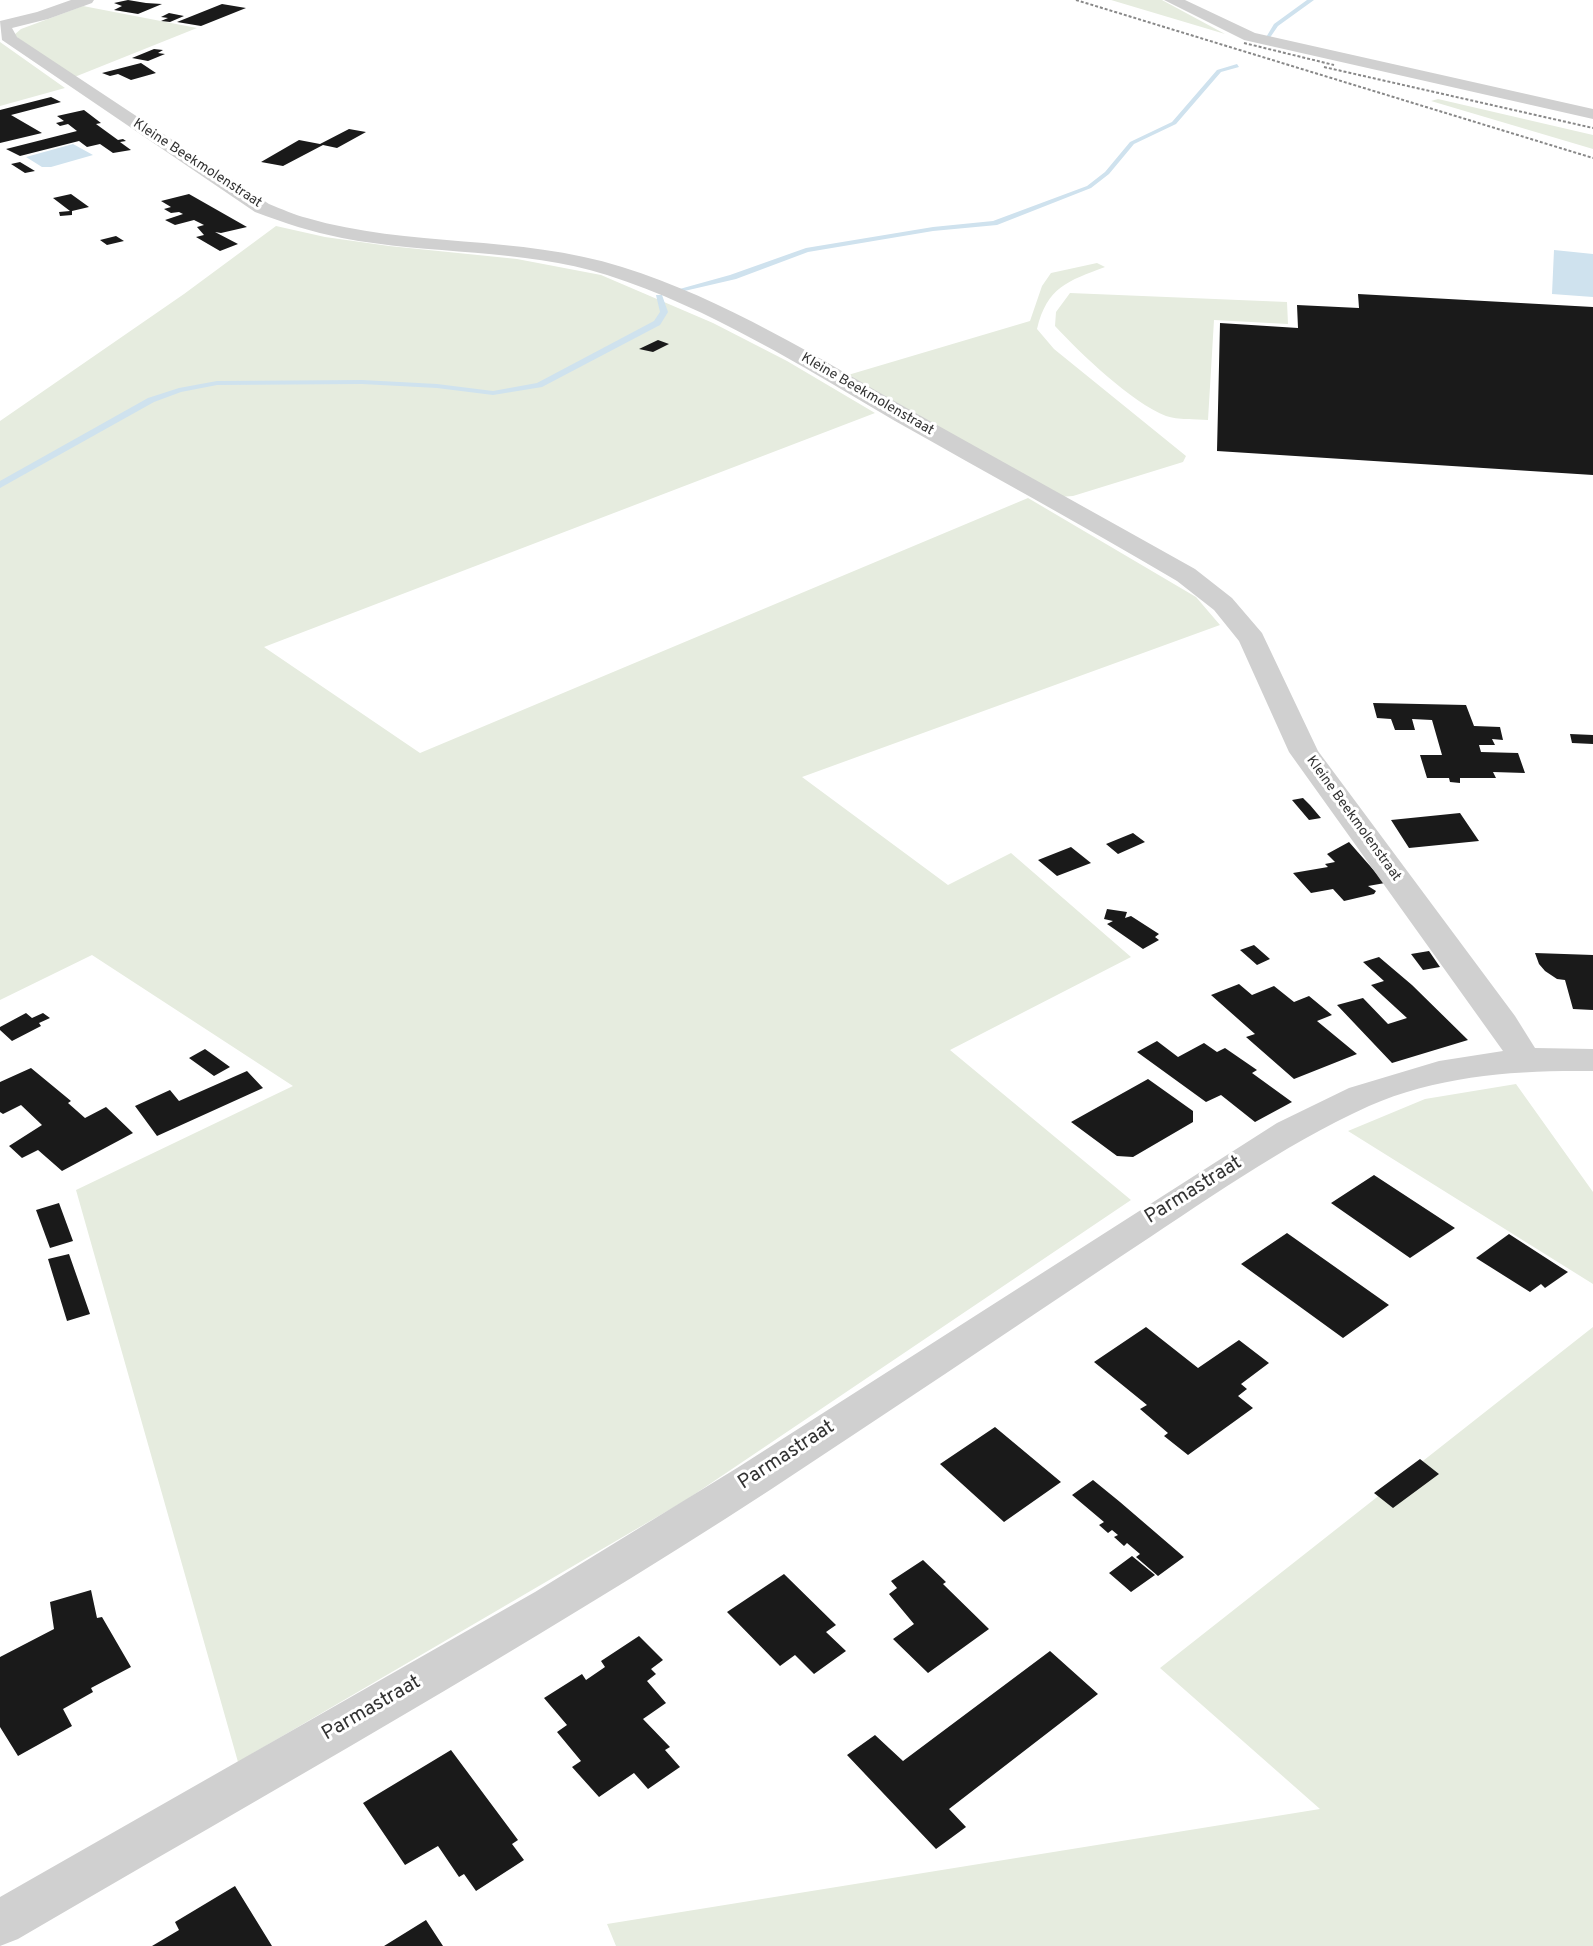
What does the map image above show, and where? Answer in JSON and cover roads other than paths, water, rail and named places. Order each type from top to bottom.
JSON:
[{"type":"street","points":[[1,26],[42,16],[86,0]]},
{"type":"street","points":[[1172,0],[1250,37],[1593,114]]},
{"type":"street","name":"Kleine Beekmolenstraat","points":[[1,26],[10,40],[262,208],[303,224],[344,232],[504,249],[569,259],[615,271],[699,306],[774,342],[1186,575],[1223,604],[1252,639],[1304,752],[1503,1024],[1525,1059]]},
{"type":"street","name":"Parmastraat","points":[[0,1923],[551,1605],[752,1480],[1186,1196],[1290,1131],[1361,1096],[1439,1072],[1525,1059],[1593,1060]]},
{"type":"water","points":[[73,144],[93,155],[51,167],[42,167],[26,157]]},
{"type":"water","points":[[1554,250],[1593,254],[1593,297],[1552,294]]},
{"type":"waterway","points":[[1267,38],[1276,25],[1311,0]]},
{"type":"waterway","points":[[680,290],[733,277],[806,250],[933,229],[994,223],[1089,187],[1107,173],[1132,143],[1174,123],[1219,71],[1237,66]]},
{"type":"waterway","points":[[0,485],[151,400],[179,390],[217,383],[362,382],[437,386],[493,393],[539,385],[657,323],[664,312],[659,297]]},
{"type":"railway","points":[[1076,0],[1593,158]]},
{"type":"railway","points":[[1244,43],[1334,65]]},
{"type":"railway","points":[[1324,67],[1593,128]]}]
